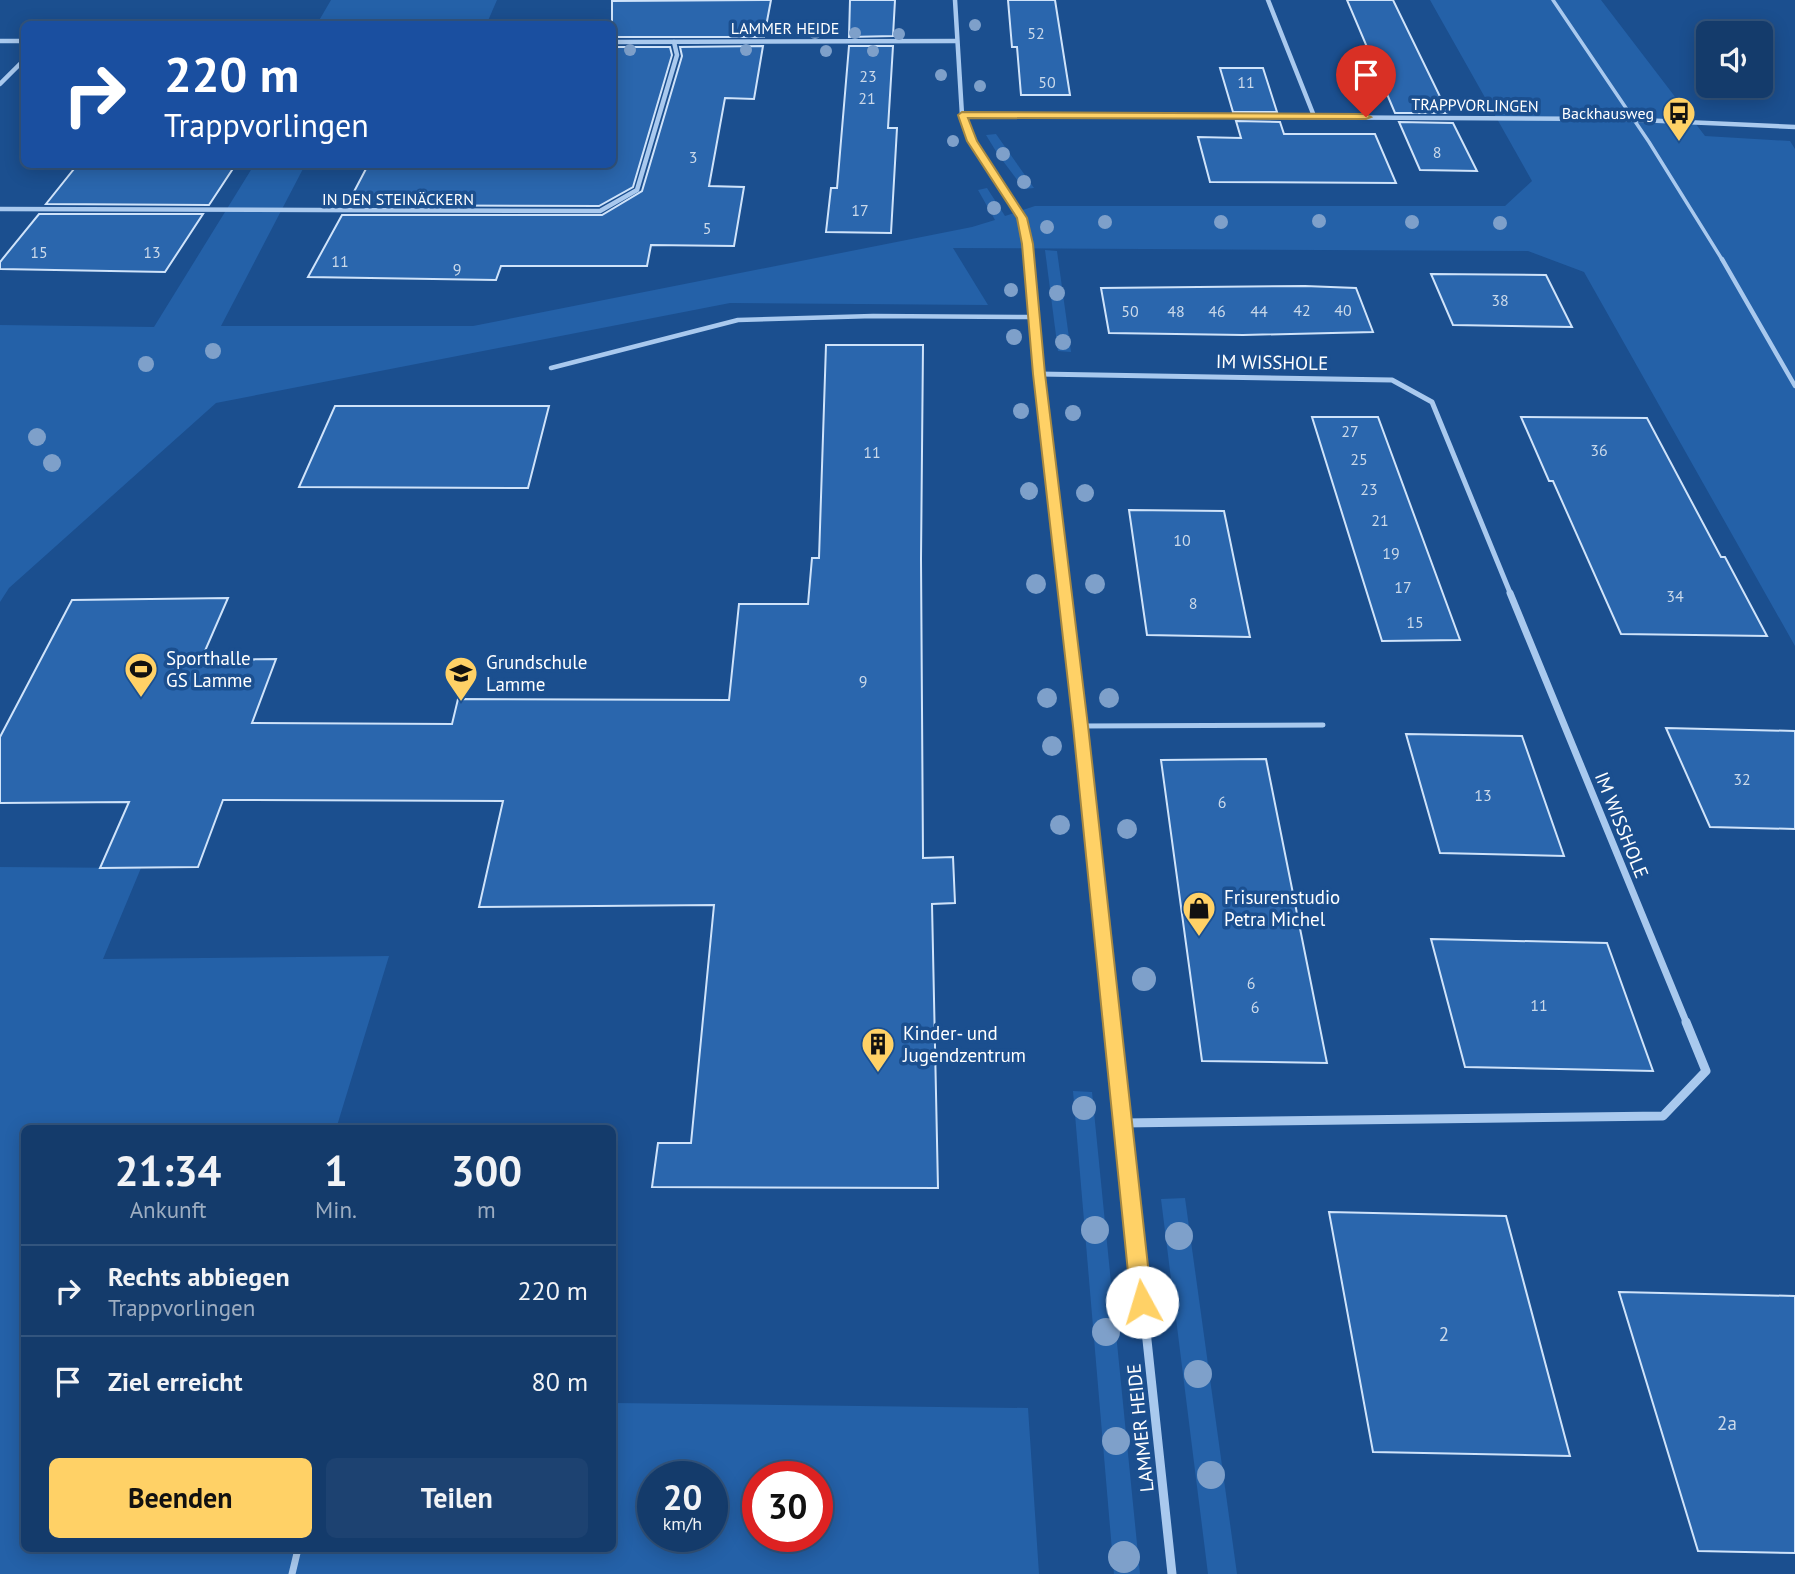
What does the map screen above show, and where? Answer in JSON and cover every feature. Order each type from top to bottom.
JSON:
[{"type":"street","name":"LAMMER HEIDE","points":[[955,0],[962,115],[972,141],[1022,218],[1028,244],[1039,374],[1081,726],[1172,1574]]},
{"type":"street","points":[[1268,0],[1314,116]]},
{"type":"street","points":[[0,41],[21,41]]},
{"type":"street","name":"LAMMER HEIDE","points":[[616,42],[957,41]]},
{"type":"street","name":"IN DEN STEINÄCKERN","points":[[0,209],[600,211],[637,190],[677,55],[674,42]]},
{"type":"street","points":[[0,84],[21,63]]},
{"type":"street","name":"TRAPPVORLINGEN","points":[[962,115],[1637,120]]},
{"type":"street","points":[[1637,120],[1795,127]]},
{"type":"street","name":"IM WISSHOLE","points":[[1039,374],[1392,380],[1432,402],[1706,1071],[1663,1116],[1123,1123]]},
{"type":"lane","points":[[1553,0],[1637,120],[1795,386]]},
{"type":"lane","points":[[551,368],[738,320],[873,316],[1034,317]]},
{"type":"lane","points":[[1081,726],[1323,725]]},
{"type":"lane","points":[[292,1574],[297,1552]]},
{"type":"shaded area","points":[[331,0],[497,0],[488,21],[319,21]]},
{"type":"shaded area","points":[[1430,0],[1601,0],[1705,136],[1790,141],[1795,149],[1795,646],[1584,272],[1528,251],[953,248],[988,305],[730,303],[216,403],[9,588],[0,602],[0,325],[154,327],[252,168],[303,168],[221,326],[473,326],[972,227],[995,220],[978,190],[987,188],[1005,216],[1035,206],[1505,206],[1532,181]]},
{"type":"shaded area","points":[[996,134],[1034,188],[1024,189],[997,153],[986,135]]},
{"type":"shaded area","points":[[1045,250],[1057,251],[1071,352],[1058,351]]},
{"type":"shaded area","points":[[0,867],[141,868],[103,959],[389,956],[337,1125],[21,1125],[21,1552],[616,1552],[616,1403],[1028,1408],[1039,1574],[0,1574]]},
{"type":"shaded area","points":[[1073,1091],[1092,1092],[1140,1574],[1114,1574]]},
{"type":"shaded area","points":[[1185,1198],[1237,1574],[1208,1574],[1161,1199]]},
{"type":"building","points":[[771,0],[764,37],[616,37],[616,21],[612,21],[612,1]]},
{"type":"building","points":[[850,0],[895,0],[893,36],[849,37]]},
{"type":"building","points":[[1008,0],[1055,0],[1070,95],[1021,95],[1017,47],[1012,47]]},
{"type":"building","points":[[1347,0],[1393,0],[1448,113],[1395,113]]},
{"type":"building","points":[[763,46],[754,99],[725,98],[709,186],[744,187],[734,246],[651,245],[647,266],[501,266],[496,280],[308,277],[342,215],[602,215],[642,191],[682,56],[680,47]]},
{"type":"building","points":[[849,46],[893,46],[888,128],[897,128],[891,233],[826,232],[831,188],[837,188]]},
{"type":"building","points":[[616,47],[670,47],[672,55],[633,187],[599,206],[347,205],[366,168],[616,168]]},
{"type":"building","points":[[1220,68],[1263,68],[1277,112],[1233,112]]},
{"type":"building","points":[[1236,121],[1280,122],[1284,134],[1375,134],[1396,183],[1210,182],[1198,137],[1241,138]]},
{"type":"building","points":[[1399,122],[1453,123],[1477,171],[1420,170]]},
{"type":"building","points":[[75,168],[233,168],[209,205],[46,204]]},
{"type":"building","points":[[39,214],[203,214],[165,272],[0,269],[0,262]]},
{"type":"building","points":[[1431,274],[1546,275],[1572,327],[1453,325]]},
{"type":"building","points":[[1101,288],[1356,288],[1373,332],[1243,335],[1109,333]]},
{"type":"building","points":[[826,345],[923,345],[923,858],[953,857],[955,903],[932,904],[938,1188],[652,1187],[658,1143],[691,1143],[714,905],[479,907],[503,801],[223,800],[198,867],[100,868],[129,802],[0,803],[0,737],[72,600],[228,598],[201,660],[276,659],[252,723],[452,724],[458,699],[729,700],[739,604],[808,604],[812,558],[819,558]]},
{"type":"building","points":[[335,406],[549,406],[528,488],[299,487]]},
{"type":"building","points":[[1312,417],[1378,417],[1460,640],[1382,641]]},
{"type":"building","points":[[1521,417],[1647,418],[1721,557],[1725,557],[1767,636],[1621,634],[1553,481],[1549,481]]},
{"type":"building","points":[[1129,510],[1224,511],[1250,637],[1147,635]]},
{"type":"building","points":[[1666,728],[1795,731],[1795,829],[1710,827]]},
{"type":"building","points":[[1406,734],[1522,736],[1564,856],[1440,853]]},
{"type":"building","points":[[1266,759],[1327,1063],[1202,1061],[1161,760]]},
{"type":"building","points":[[1431,939],[1607,943],[1653,1071],[1465,1067]]},
{"type":"building","points":[[1329,1212],[1506,1216],[1570,1456],[1373,1452]]},
{"type":"building","points":[[1619,1292],[1795,1296],[1795,1553],[1698,1551]]},
{"type":"place","name":"Backhausweg","points":[[1679,143]]},
{"type":"place","name":"Sporthalle GS Lamme","points":[[141,699]]},
{"type":"place","name":"Grundschule Lamme","points":[[461,703]]},
{"type":"place","name":"Frisurenstudio Petra Michel","points":[[1199,938]]},
{"type":"place","name":"Kinder- und Jugendzentrum","points":[[878,1074]]},
{"type":"route","points":[[1142,1302],[1081,726],[1039,374],[1028,244],[1022,218],[972,141],[962,115],[1366,117]]}]
